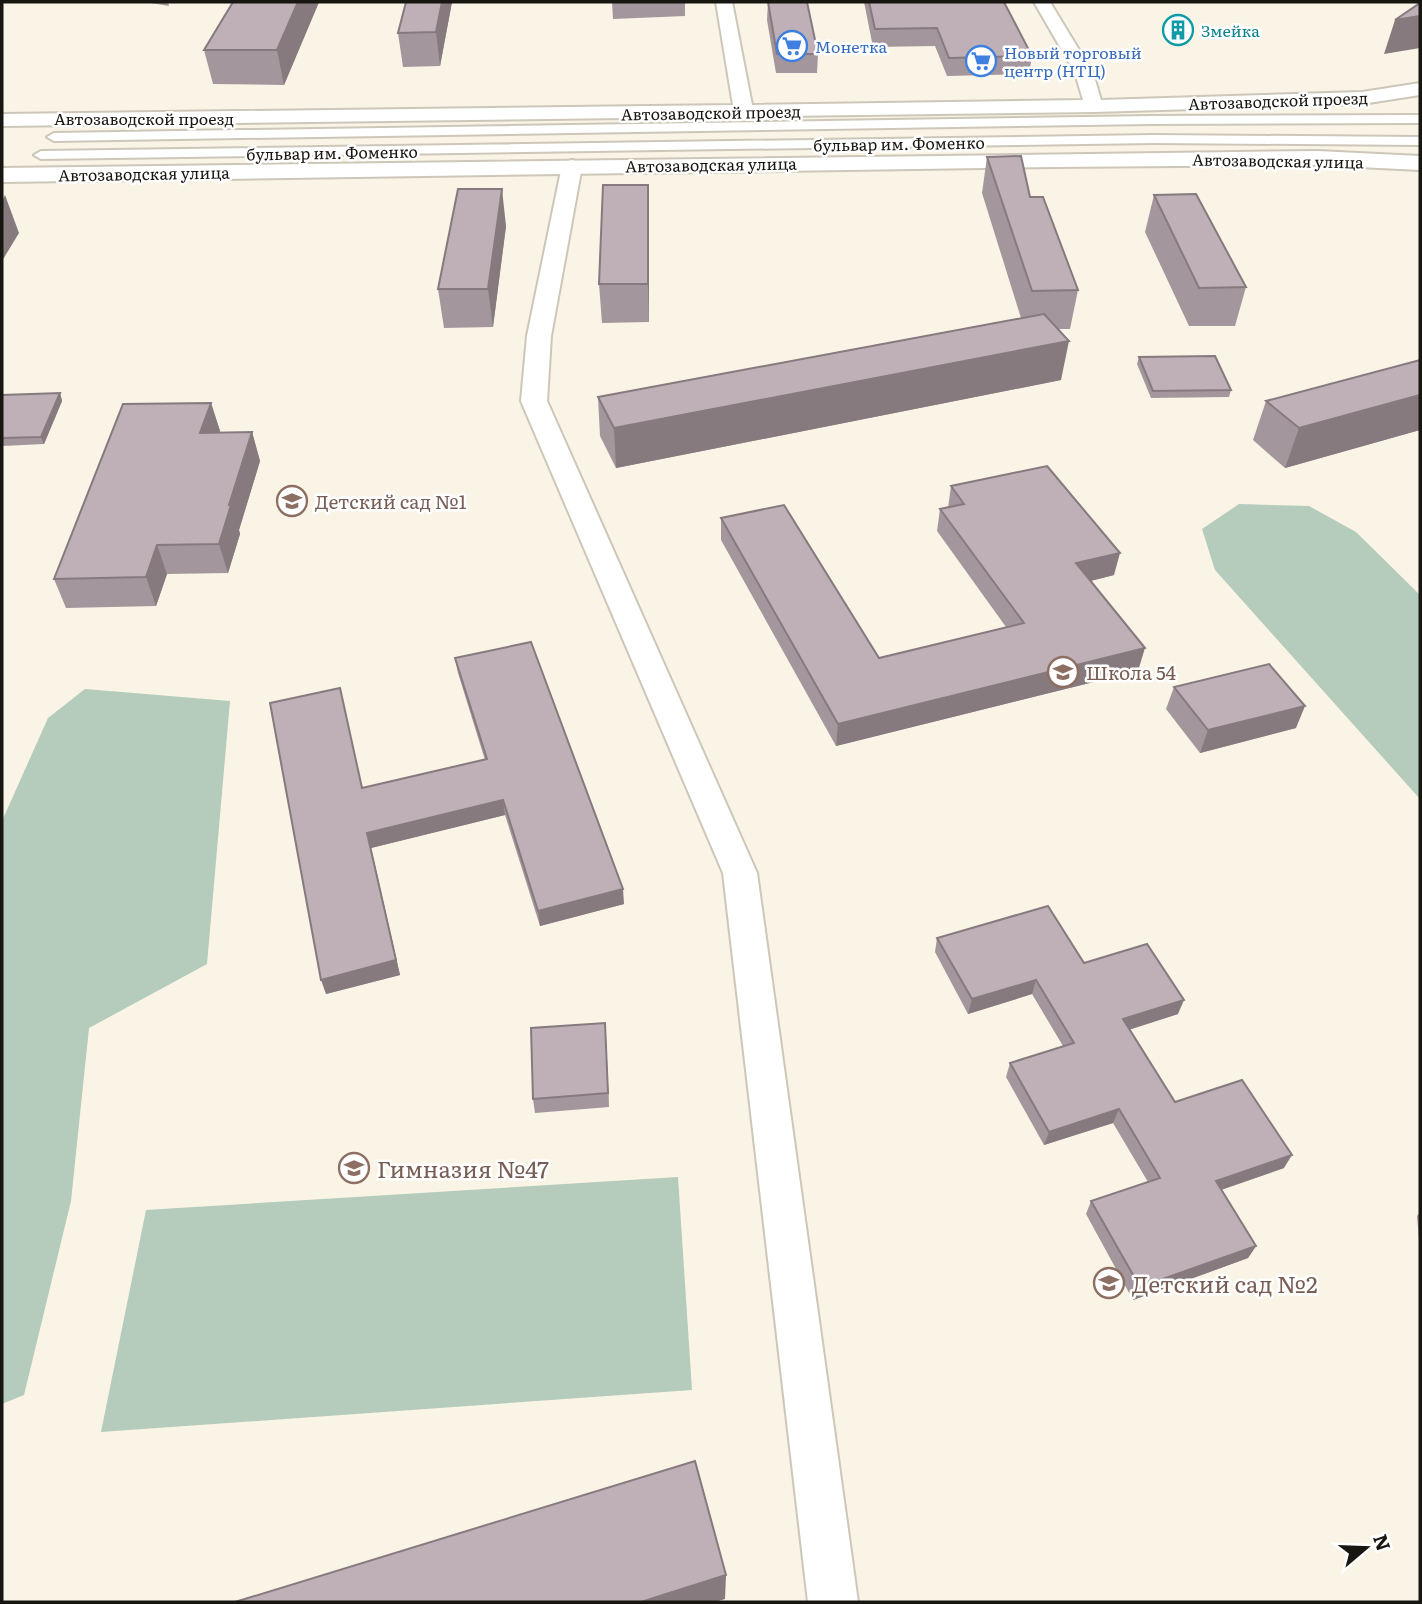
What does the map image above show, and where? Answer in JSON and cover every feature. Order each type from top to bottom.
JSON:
[{"type":"street","points":[[724,2],[744,111]]},
{"type":"street","points":[[1042,2],[1084,73],[1088,93],[1095,106]]},
{"type":"street","name":"Автозаводской проезд","points":[[2,120],[744,111],[923,106],[1095,106],[1362,98],[1420,89]]},
{"type":"street","name":"бульвар им. Фоменко","points":[[54,136],[1152,120],[1420,119]]},
{"type":"street","name":"бульвар им. Фоменко","points":[[41,155],[1154,139],[1420,141]]},
{"type":"street","name":"Автозаводская улица","points":[[2,175],[1318,158],[1420,163]]},
{"type":"street","points":[[572,166],[539,336],[534,401],[740,873],[833,1602]]},
{"type":"green space","points":[[1239,504],[1309,506],[1356,532],[1420,595],[1420,799],[1215,570],[1202,529]]},
{"type":"green space","points":[[85,689],[230,701],[207,964],[89,1028],[71,1201],[24,1395],[2,1404],[2,821],[48,718]]},
{"type":"green space","points":[[678,1177],[692,1390],[101,1432],[146,1210]]},
{"type":"building","points":[[233,2],[298,2],[277,50],[204,50]]},
{"type":"building","points":[[406,2],[442,2],[436,32],[398,33]]},
{"type":"building","points":[[768,2],[807,2],[818,54],[777,54]]},
{"type":"building","points":[[869,2],[1003,2],[1032,56],[949,58],[937,28],[875,29]]},
{"type":"building","points":[[1420,3],[1420,16],[1395,20]]},
{"type":"building","points":[[1021,156],[1030,197],[1043,197],[1078,290],[1032,291],[987,157]]},
{"type":"building","points":[[603,185],[648,185],[648,284],[599,284]]},
{"type":"building","points":[[458,189],[502,189],[488,289],[438,289]]},
{"type":"building","points":[[1196,194],[1246,287],[1199,288],[1154,195]]},
{"type":"building","points":[[1044,314],[1069,341],[614,428],[598,397]]},
{"type":"building","points":[[1215,356],[1231,390],[1153,391],[1139,357]]},
{"type":"building","points":[[1420,360],[1420,395],[1299,428],[1266,401]]},
{"type":"building","points":[[60,393],[41,437],[2,438],[2,395]]},
{"type":"building","points":[[211,403],[200,433],[252,432],[219,544],[157,545],[146,577],[54,579],[123,404]]},
{"type":"building","points":[[1047,466],[1120,553],[1076,563],[1145,648],[838,724],[721,518],[784,505],[879,658],[1024,623],[940,509],[964,504],[951,486]]},
{"type":"building","points":[[531,642],[623,889],[538,911],[503,800],[367,833],[396,960],[321,980],[270,703],[340,688],[362,788],[487,759],[455,658]]},
{"type":"building","points":[[1269,664],[1305,706],[1208,730],[1174,687]]},
{"type":"building","points":[[1048,906],[1084,963],[1147,944],[1184,1000],[1123,1019],[1175,1102],[1242,1080],[1292,1155],[1216,1181],[1256,1246],[1140,1287],[1091,1201],[1160,1178],[1119,1109],[1049,1132],[1010,1063],[1074,1043],[1036,980],[972,999],[937,938]]},
{"type":"building","points":[[605,1023],[608,1093],[533,1099],[531,1028]]},
{"type":"building","points":[[695,1461],[726,1575],[641,1602],[235,1602]]},
{"type":"place","name":"Змейка","points":[[1178,30]]},
{"type":"place","name":"Монетка","points":[[792,46]]},
{"type":"place","name":"Новый торговый центр (НТЦ)","points":[[981,61]]},
{"type":"place","name":"Детский сад №1","points":[[292,501]]},
{"type":"place","name":"Школа 54","points":[[1063,672]]},
{"type":"place","name":"Гимназия №47","points":[[354,1168]]},
{"type":"place","name":"Детский сад №2","points":[[1109,1283]]}]
